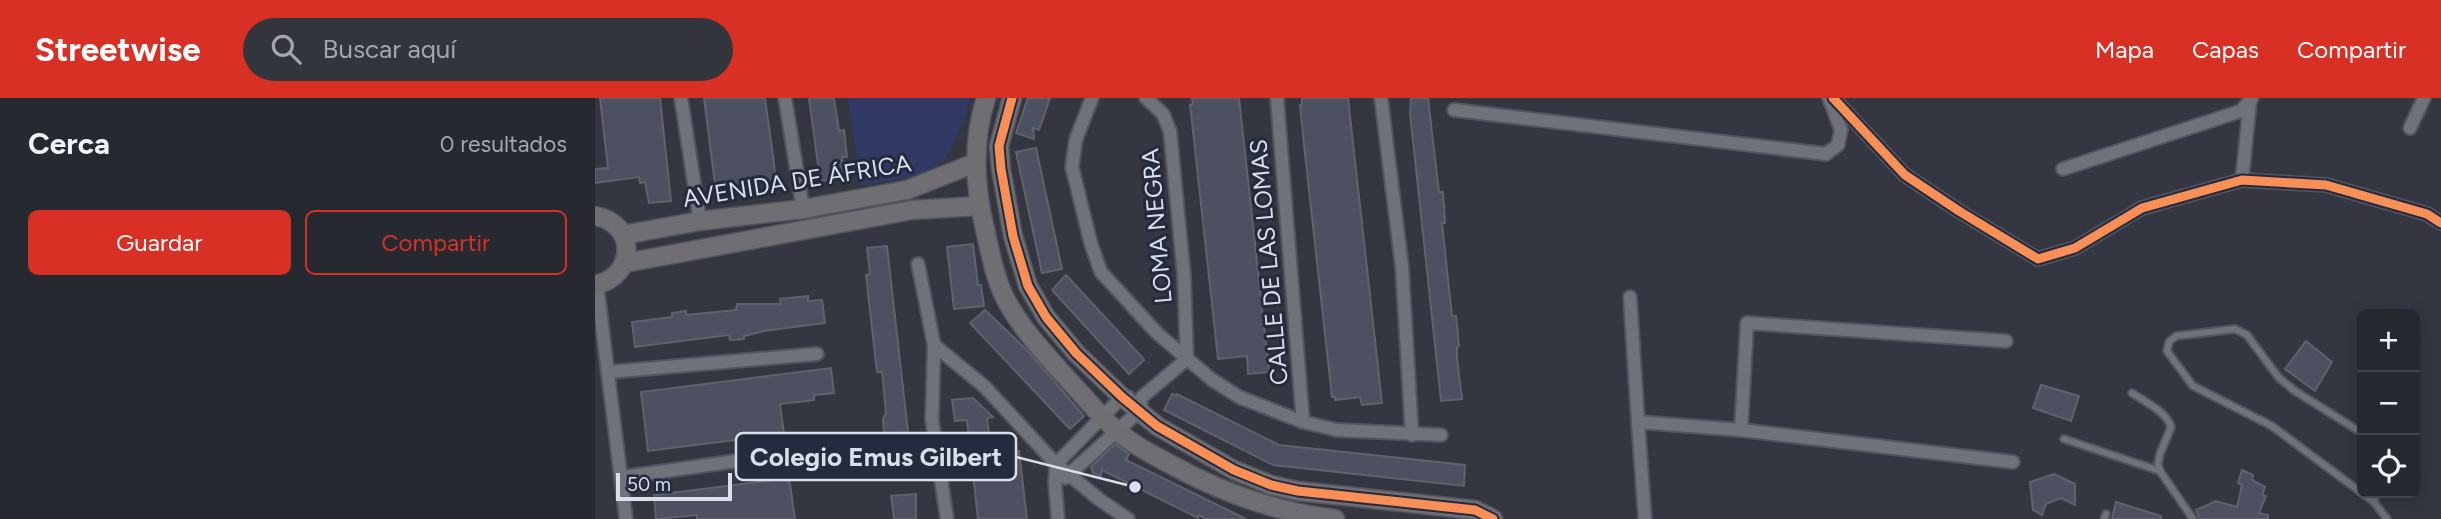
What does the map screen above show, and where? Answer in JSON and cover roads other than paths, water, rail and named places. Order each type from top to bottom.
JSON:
[{"type":"street","points":[[681,98],[700,221]]},
{"type":"street","points":[[785,98],[803,209]]},
{"type":"street","points":[[986,98],[976,141],[979,206],[992,259],[1006,299],[1049,357],[1117,431],[1146,451],[1239,498],[1296,514],[1335,519]]},
{"type":"street","points":[[1012,98],[999,146],[1013,236],[1028,286],[1046,317],[1076,353],[1122,397],[1140,405],[1157,426],[1224,464],[1271,485],[1493,519]]},
{"type":"street","points":[[1092,98],[1076,139],[1073,167],[1095,259],[1101,272],[1157,332],[1211,379],[1239,397],[1303,422],[1337,430],[1441,435]]},
{"type":"street","name":"LOMA NEGRA","points":[[1146,98],[1163,114],[1170,131],[1184,276],[1187,359]]},
{"type":"street","name":"CALLE DE LAS LOMAS","points":[[1277,98],[1303,422]]},
{"type":"street","points":[[1381,98],[1402,267],[1412,435]]},
{"type":"street","points":[[1454,110],[1826,154],[1838,145],[1841,130],[1831,98]]},
{"type":"street","points":[[1831,98],[1905,175],[2038,259],[2075,248],[2142,208],[2242,180],[2326,185],[2427,214],[2441,223]]},
{"type":"street","points":[[2410,128],[2424,98]]},
{"type":"street","points":[[2242,180],[2251,99]]},
{"type":"street","points":[[2063,169],[2241,111],[2251,99]]},
{"type":"street","name":"AVENIDA DE ÁFRICA","points":[[623,235],[700,221],[803,209],[907,190],[975,163]]},
{"type":"street","points":[[625,263],[912,210],[979,206]]},
{"type":"street","points":[[595,216],[613,222],[623,235],[627,249],[625,263],[618,273],[609,281],[596,285],[626,519]]},
{"type":"street","points":[[918,264],[934,345],[932,420],[947,519]]},
{"type":"street","points":[[1630,297],[1645,519]]},
{"type":"street","points":[[1741,430],[1747,323],[2006,341]]},
{"type":"street","points":[[934,345],[985,387],[1056,464],[1128,519]]},
{"type":"street","points":[[609,372],[817,354]]},
{"type":"street","points":[[1055,483],[1070,475],[1117,431],[1187,359]]},
{"type":"street","points":[[1058,519],[1056,464],[1122,397]]},
{"type":"street","points":[[1638,422],[1741,430],[2013,461]]},
{"type":"street","points":[[622,477],[772,456]]},
{"type":"lane","points":[[2357,430],[2279,378],[2247,335],[2235,329],[2176,336],[2169,342],[2167,351],[2193,386],[2272,426],[2374,502],[2387,519]]},
{"type":"lane","points":[[2132,393],[2169,421],[2171,427],[2158,464],[2193,519]]},
{"type":"lane","points":[[2064,439],[2160,471]]},
{"type":"lane","points":[[2374,498],[2374,502]]},
{"type":"place","name":"Colegio Emus Gilbert","points":[[1135,487]]}]
